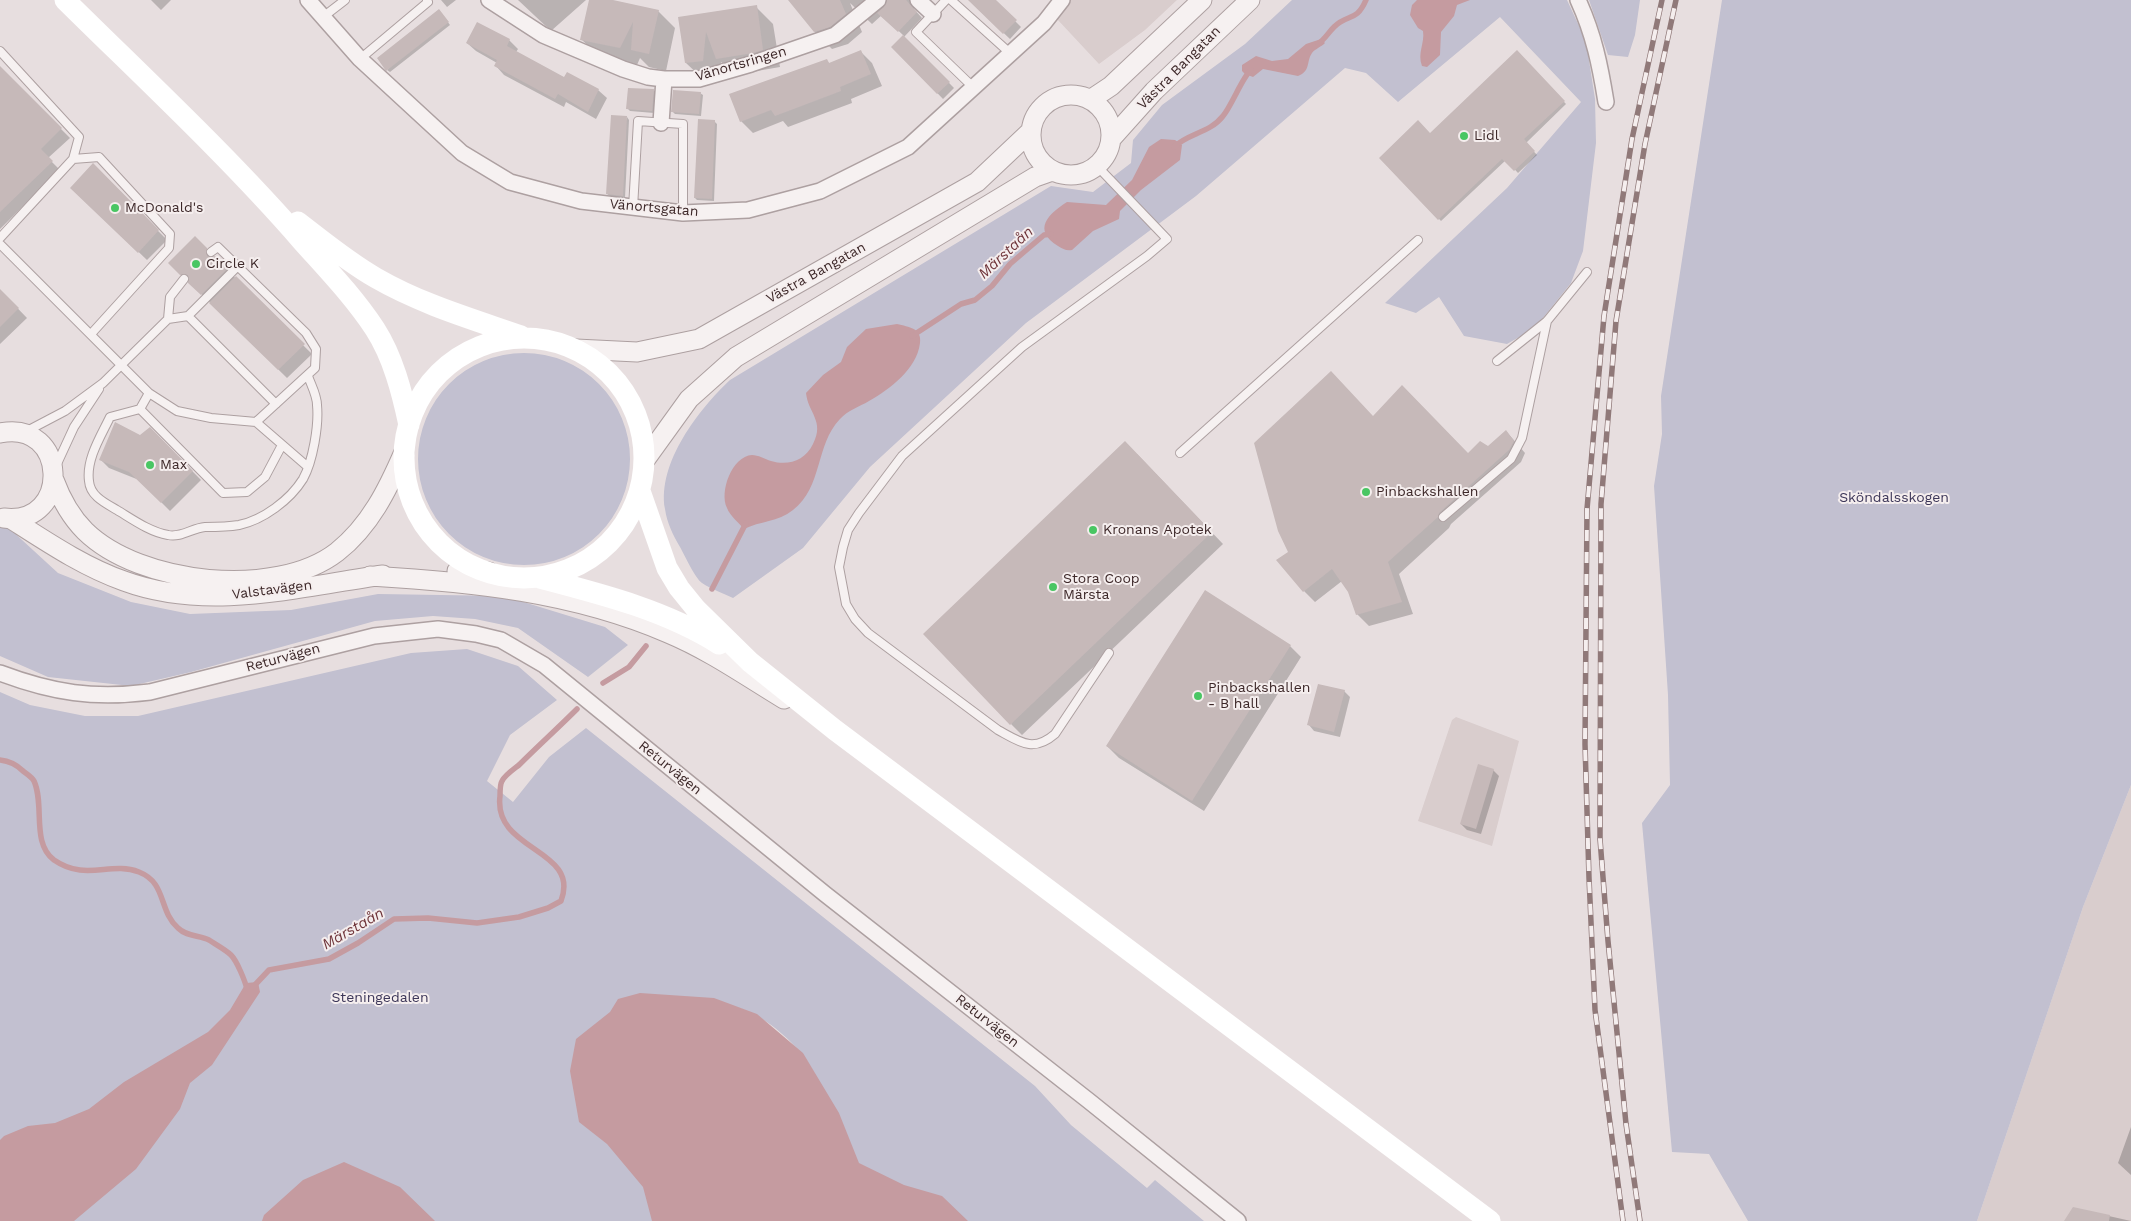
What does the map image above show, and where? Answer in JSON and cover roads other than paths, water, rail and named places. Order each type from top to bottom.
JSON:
[{"type":"main road","points":[[65,0],[259,192],[355,301],[376,330],[392,362],[405,402],[409,424]]},
{"type":"main road","points":[[259,192],[348,260],[376,278],[411,296],[526,337],[552,341],[576,349],[600,364],[619,383],[633,407],[642,432],[644,460],[640,491],[624,524],[600,551],[570,569],[534,577],[512,577],[489,572],[468,564],[449,551],[429,530],[420,517],[411,497],[406,475],[404,452],[409,424],[419,400],[434,379],[453,361],[475,348],[526,337]]},
{"type":"main road","points":[[640,491],[667,568],[678,588],[696,609],[750,662],[835,730],[1490,1221]]},
{"type":"main road","points":[[534,577],[627,603],[658,614],[701,633],[750,662]]},
{"type":"street","name":"Vänortsgatan","points":[[308,0],[360,60],[462,153],[510,182],[581,201],[683,213],[748,210],[820,191],[908,147],[1044,23],[1062,0]]},
{"type":"street","name":"Vänortsringen","points":[[489,0],[544,35],[623,69],[648,78],[664,80],[699,79],[751,64],[835,35],[878,0]]},
{"type":"street","points":[[918,0],[933,14]]},
{"type":"street","points":[[1111,139],[1110,123],[1102,110],[1090,100],[1111,86],[1202,0]]},
{"type":"street","name":"Västra Bangatan","points":[[1097,166],[1107,154],[1111,139],[1154,91],[1250,0]]},
{"type":"street","points":[[1578,0],[1592,32],[1599,58],[1606,102]]},
{"type":"street","points":[[661,122],[664,80]]},
{"type":"street","name":"Västra Bangatan","points":[[576,349],[638,352],[699,339],[978,182],[1031,131],[1036,116],[1046,104],[1060,97],[1075,95],[1090,100]]},
{"type":"street","points":[[1031,131],[1033,147],[1040,161],[1052,170],[1067,175],[1083,173],[1097,166]]},
{"type":"street","name":"Västra Bangatan","points":[[644,460],[689,399],[736,357],[1035,178],[1052,170]]},
{"type":"street","points":[[1,432],[22,433]]},
{"type":"street","name":"Valstavägen","points":[[22,433],[40,443],[46,450],[62,504],[85,532],[112,551],[134,562],[164,572],[207,580],[289,576],[316,565],[337,552],[357,534],[372,515],[387,490],[404,452]]},
{"type":"street","points":[[6,518],[22,517],[40,507],[52,490],[54,475]]},
{"type":"street","name":"Valstavägen","points":[[6,518],[101,572],[125,582],[177,593],[238,596],[414,570],[489,572]]},
{"type":"street","points":[[370,576],[452,581],[524,591],[593,607],[632,619],[698,647],[835,730]]},
{"type":"street","name":"Returvägen","points":[[0,672],[27,683],[53,690],[79,694],[116,696],[150,692],[374,636],[438,629],[476,634],[500,640],[544,665],[825,894],[1089,1101],[1238,1221]]},
{"type":"lane","points":[[323,17],[345,0]]},
{"type":"lane","points":[[360,60],[428,2],[427,0]]},
{"type":"lane","points":[[946,0],[916,32],[974,88]]},
{"type":"lane","points":[[952,0],[1011,54]]},
{"type":"lane","points":[[0,51],[79,137],[73,159],[0,238]]},
{"type":"lane","points":[[633,208],[638,121],[683,124],[683,213]]},
{"type":"lane","points":[[73,159],[99,157],[170,234],[169,248],[91,334]]},
{"type":"lane","points":[[1097,166],[1167,239],[1147,256],[1022,347],[902,456],[848,530],[839,567],[846,604],[854,619],[868,633],[998,730],[1019,741],[1033,745],[1045,743],[1055,734],[1109,653]]},
{"type":"lane","points":[[1180,453],[1418,240]]},
{"type":"lane","points":[[0,244],[149,393],[177,411],[211,418],[256,422],[308,467]]},
{"type":"lane","points":[[211,252],[218,247],[306,333],[316,349],[315,368],[256,422]]},
{"type":"lane","points":[[22,433],[65,411],[102,383],[168,320],[188,316],[237,267]]},
{"type":"lane","points":[[1497,361],[1547,321],[1587,272]]},
{"type":"lane","points":[[168,320],[170,296],[184,279]]},
{"type":"lane","points":[[188,316],[276,404]]},
{"type":"lane","points":[[1444,517],[1511,460],[1522,438],[1547,321]]},
{"type":"lane","points":[[149,393],[140,409],[110,417],[93,455],[88,482],[92,491],[104,502],[153,530],[176,536],[203,527],[221,528],[240,525],[254,519],[289,496],[302,479],[308,467],[318,422],[317,403],[308,376]]},
{"type":"lane","points":[[54,475],[74,427],[102,383]]},
{"type":"lane","points":[[140,409],[223,493],[247,492],[265,477],[282,445]]},
{"type":"waterway","name":"Märstaån","points":[[1318,44],[1339,23],[1359,12],[1366,0]]},
{"type":"waterway","name":"Märstaån","points":[[1174,147],[1218,122],[1251,70]]},
{"type":"waterway","name":"Märstaån","points":[[912,336],[961,304],[975,300],[992,286],[1010,264],[1044,235],[1051,234]]},
{"type":"waterway","name":"Märstaån","points":[[712,589],[746,523]]},
{"type":"waterway","name":"Märstaån","points":[[603,683],[629,667],[646,646]]},
{"type":"waterway","name":"Märstaån","points":[[253,987],[269,970],[329,959],[358,943],[394,919],[428,918],[477,923],[519,917],[548,908],[561,901],[564,884],[559,870],[549,859],[521,840],[509,829],[501,814],[500,788],[501,782],[505,777],[577,709]]},
{"type":"waterway","points":[[0,760],[15,765],[34,781],[39,801],[40,834],[47,853],[54,860],[77,870],[128,869],[148,877],[154,883],[167,913],[178,928],[185,933],[205,938],[229,953],[238,966],[247,989]]},
{"type":"railway","points":[[1623,1221],[1595,1010],[1585,744],[1587,509],[1604,316],[1632,139],[1662,0]]},
{"type":"railway","points":[[1640,1221],[1626,1124],[1600,839],[1601,504],[1616,321],[1645,144],[1676,0]]},
{"type":"place","name":"Lidl","points":[[1464,136]]},
{"type":"place","name":"McDonald's","points":[[115,208]]},
{"type":"place","name":"Circle K","points":[[196,264]]},
{"type":"place","name":"Max","points":[[150,465]]},
{"type":"place","name":"Pinbackshallen","points":[[1366,492]]},
{"type":"place","name":"Kronans Apotek","points":[[1093,530]]},
{"type":"place","name":"Stora Coop Märsta","points":[[1053,587]]},
{"type":"place","name":"Pinbackshallen - B hall","points":[[1198,696]]},
{"type":"park label","name":"Sköndalsskogen","points":[[1894,498]]},
{"type":"park label","name":"Steningedalen","points":[[380,998]]}]
